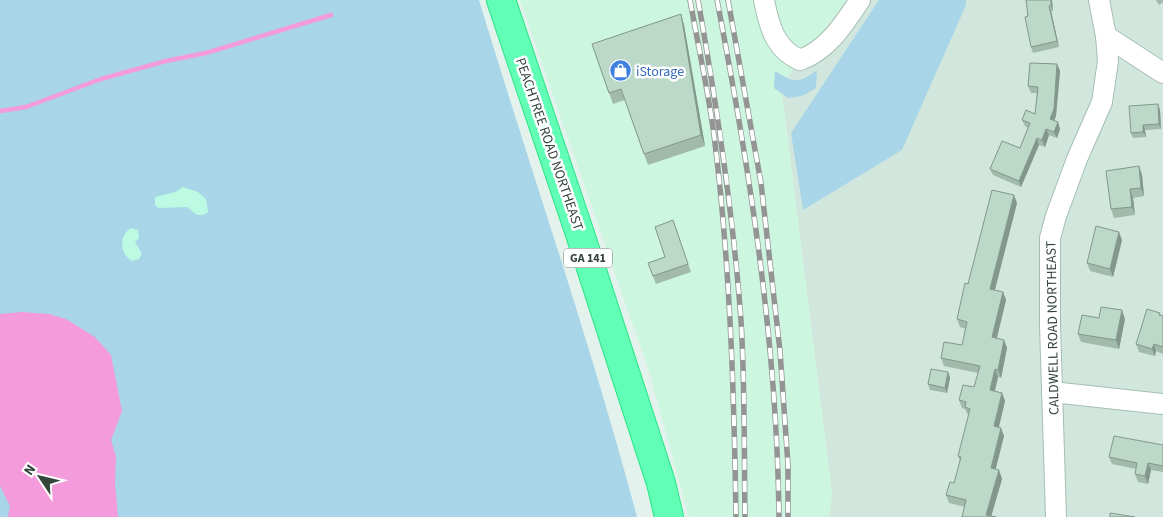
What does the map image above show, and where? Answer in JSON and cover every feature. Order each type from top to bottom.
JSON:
[{"type":"highway","name":"PEACHTREE ROAD NORTHEAST","points":[[500,0],[580,230],[661,483],[669,517]]},
{"type":"street","points":[[764,0],[778,45],[787,55],[800,60],[812,56],[832,39],[860,0]]},
{"type":"street","name":"CALDWELL ROAD NORTHEAST","points":[[1056,517],[1050,238],[1077,159],[1102,102],[1108,61],[1106,36],[1098,0]]},
{"type":"street","points":[[1106,36],[1163,73]]},
{"type":"street","points":[[1052,392],[1163,404]]},
{"type":"shaded area","points":[[0,0],[479,0],[581,322],[637,517],[0,517]]},
{"type":"shaded area","points":[[520,0],[847,0],[781,85],[832,493],[829,517],[689,517],[649,371]]},
{"type":"shaded area","points":[[847,0],[1163,0],[1163,517],[829,517],[832,493],[781,85]]},
{"type":"shaded area","points":[[879,0],[966,0],[966,5],[902,150],[803,210],[791,133]]},
{"type":"shaded area","points":[[817,70],[816,88],[802,96],[788,98],[774,88],[775,71],[792,80],[801,80]]},
{"type":"shaded area","points":[[22,312],[49,314],[66,319],[95,337],[111,355],[122,411],[111,440],[116,457],[115,484],[118,517],[8,517],[10,506],[0,486],[0,314]]},
{"type":"sand","points":[[183,187],[198,192],[206,199],[208,212],[203,215],[197,215],[187,207],[159,208],[155,205],[155,197],[175,192]]},
{"type":"sand","points":[[131,228],[138,230],[139,238],[135,242],[142,254],[139,259],[132,261],[125,254],[122,245],[124,235]]},
{"type":"building","points":[[1026,0],[1051,0],[1051,5],[1049,6],[1057,41],[1031,47],[1025,17],[1028,16]]},
{"type":"building","points":[[681,14],[701,135],[644,154],[621,89],[609,93],[592,44]]},
{"type":"building","points":[[1030,63],[1057,64],[1054,109],[1050,119],[1058,122],[1054,132],[1046,129],[1042,140],[1037,138],[1019,181],[990,169],[1002,141],[1020,148],[1030,123],[1022,120],[1026,110],[1035,114],[1038,87],[1028,86]]},
{"type":"building","points":[[1158,104],[1159,124],[1143,125],[1143,132],[1131,133],[1129,106]]},
{"type":"building","points":[[1139,166],[1141,188],[1130,189],[1132,207],[1111,209],[1106,171]]},
{"type":"building","points":[[992,190],[1014,195],[990,289],[1003,292],[992,337],[1004,340],[998,370],[995,369],[990,390],[1002,393],[994,426],[1001,428],[991,468],[999,470],[986,515],[996,517],[962,517],[966,500],[946,495],[950,482],[954,483],[961,457],[958,456],[970,409],[965,407],[966,402],[959,400],[963,385],[974,387],[980,366],[941,358],[944,342],[962,345],[967,322],[957,319],[965,283],[968,284]]},
{"type":"building","points":[[673,220],[688,264],[653,276],[648,263],[665,257],[655,227]]},
{"type":"building","points":[[1096,226],[1119,232],[1110,269],[1087,263]]},
{"type":"building","points":[[1101,307],[1122,310],[1116,340],[1078,334],[1082,315],[1099,318]]},
{"type":"building","points":[[1147,309],[1160,313],[1159,315],[1163,316],[1163,347],[1154,344],[1152,349],[1136,344]]},
{"type":"building","points":[[931,369],[948,372],[945,388],[928,384]]},
{"type":"building","points":[[1114,436],[1163,445],[1163,466],[1148,463],[1145,476],[1135,474],[1137,463],[1109,457]]},
{"type":"building","points":[[1110,513],[1135,517],[1110,517]]},
{"type":"waterway","points":[[0,111],[26,107],[101,79],[166,61],[206,53],[331,15]]},
{"type":"railway","points":[[690,0],[712,118],[724,230],[732,373],[736,517]]},
{"type":"railway","points":[[698,0],[724,159],[738,279],[743,369],[745,517]]},
{"type":"railway","points":[[717,0],[751,193],[760,257],[773,387],[779,517]]},
{"type":"railway","points":[[728,0],[761,183],[780,351],[788,465],[788,517]]},
{"type":"place","name":"iStorage","points":[[620,71]]}]
